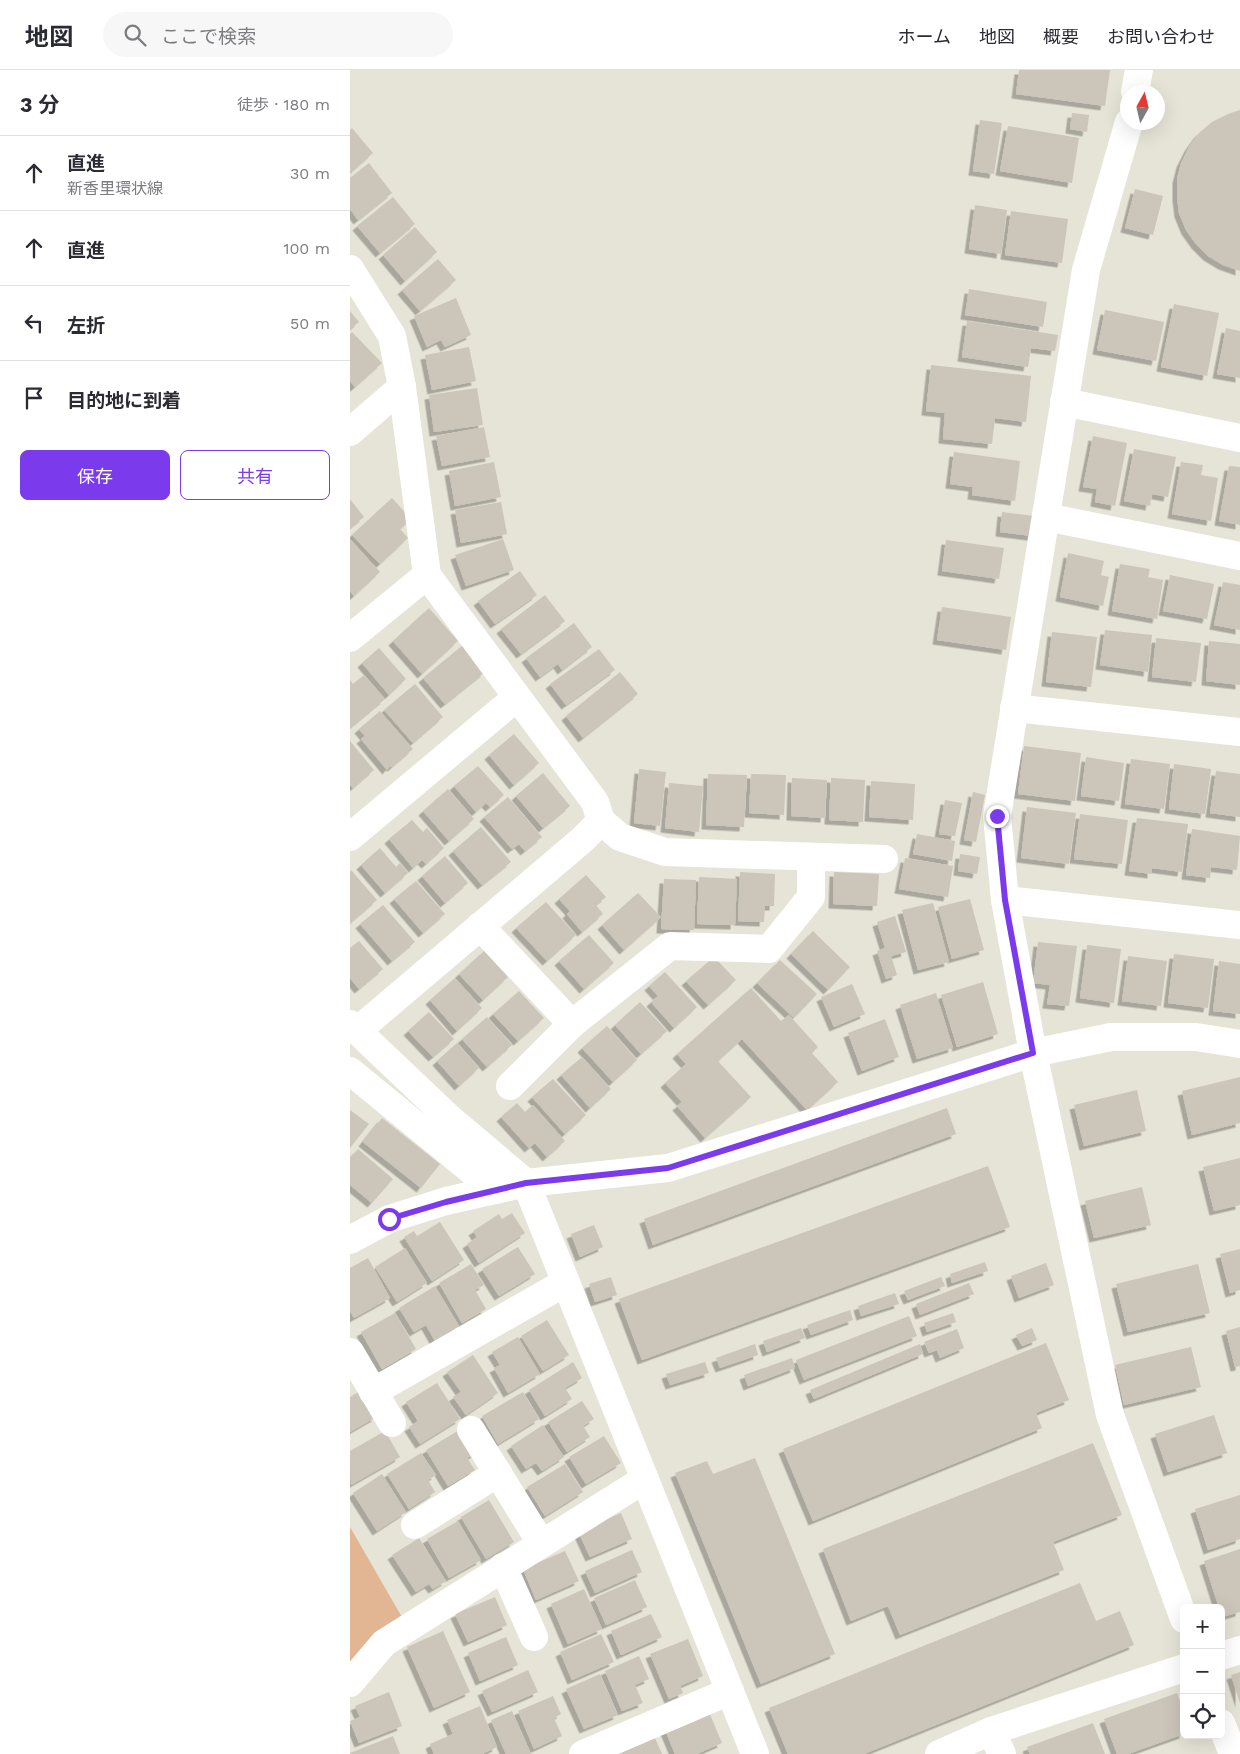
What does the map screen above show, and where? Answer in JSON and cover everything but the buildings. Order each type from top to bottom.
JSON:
[{"type":"street","points":[[1136,85],[1139,70]]},
{"type":"street","points":[[1127,130],[1086,270],[997,816],[1005,900],[1033,1053],[1110,1415],[1180,1608]]},
{"type":"street","points":[[350,269],[392,336],[402,387],[427,575],[595,802],[601,821],[620,837],[665,852],[884,859]]},
{"type":"street","points":[[350,432],[402,387]]},
{"type":"street","points":[[1064,402],[1240,438]]},
{"type":"street","points":[[1046,517],[1240,556]]},
{"type":"street","points":[[350,638],[427,575]]},
{"type":"street","points":[[350,838],[517,697]]},
{"type":"street","points":[[1014,708],[1240,732]]},
{"type":"street","points":[[601,821],[582,840],[480,926],[353,1027],[448,1117],[526,1183],[755,1754]]},
{"type":"street","points":[[510,1086],[572,1024],[670,946],[769,949],[812,897],[811,857]]},
{"type":"street","points":[[1005,900],[1240,925]]},
{"type":"street","points":[[480,926],[572,1024]]},
{"type":"street","points":[[350,1240],[389,1219],[495,1190],[526,1183],[668,1168],[1033,1053],[1111,1037],[1196,1037],[1240,1044]]},
{"type":"street","points":[[350,1070],[495,1190]]},
{"type":"street","points":[[373,1392],[566,1282]]},
{"type":"street","points":[[350,1352],[392,1423]]},
{"type":"street","points":[[471,1430],[541,1543]]},
{"type":"street","points":[[415,1525],[498,1473]]},
{"type":"street","points":[[350,1683],[384,1643],[645,1479]]},
{"type":"street","points":[[503,1567],[534,1637]]},
{"type":"street","points":[[1225,1655],[1240,1650]]},
{"type":"street","points":[[939,1754],[996,1742],[1180,1670]]},
{"type":"street","points":[[583,1754],[730,1692]]},
{"type":"street","points":[[1225,1733],[1233,1754]]},
{"type":"shaded area","points":[[350,1527],[403,1619],[350,1665]]},
{"type":"route","points":[[389,1219],[446,1202],[526,1183],[668,1168],[1033,1053],[1005,900],[997,816]]}]
